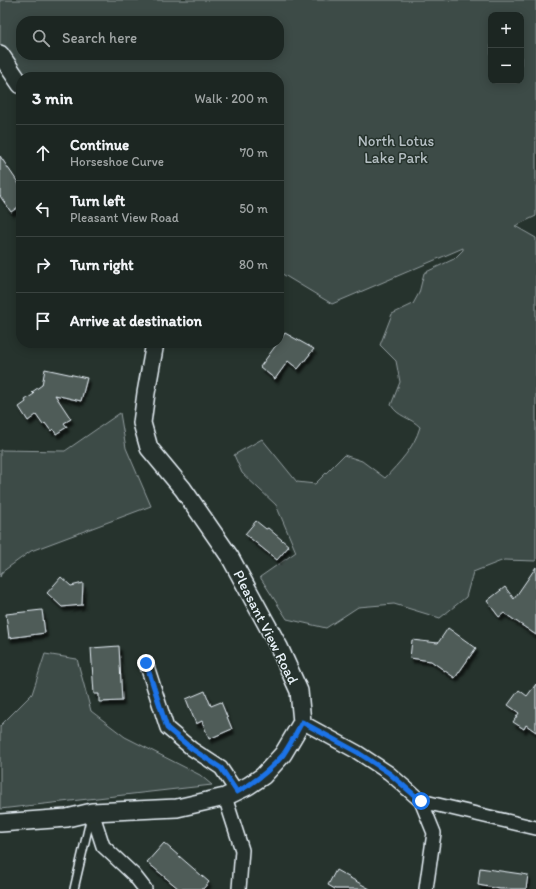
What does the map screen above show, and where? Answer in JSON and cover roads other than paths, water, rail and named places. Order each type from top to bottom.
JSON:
[{"type":"street","points":[[0,54],[16,78]]},
{"type":"street","name":"Pleasant View Road","points":[[154,348],[142,423],[149,448],[183,489],[230,557],[279,647],[299,691],[302,722]]},
{"type":"street","points":[[146,663],[167,728],[192,749],[221,768],[231,795],[242,850],[239,889]]},
{"type":"street","points":[[0,823],[67,818],[92,812],[177,808],[231,795],[248,786],[262,776],[283,754],[302,722],[357,752],[383,769],[421,801],[536,828]]},
{"type":"street","points":[[421,801],[434,834],[426,889]]},
{"type":"street","points":[[92,812],[103,846],[134,875],[145,889]]},
{"type":"lane","points":[[74,889],[92,812]]},
{"type":"park label","name":"North Lotus Lake Park","points":[[396,150]]}]
